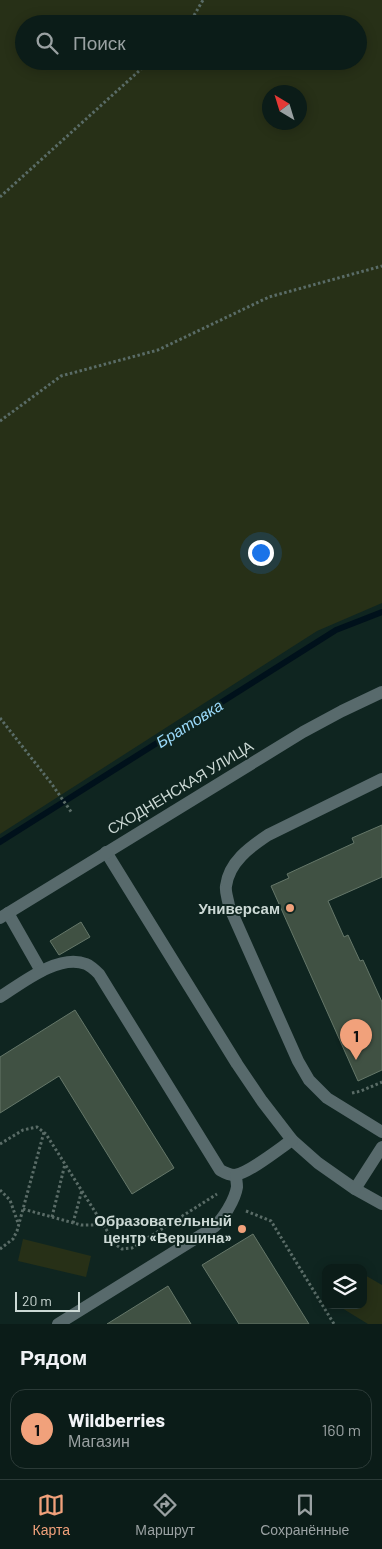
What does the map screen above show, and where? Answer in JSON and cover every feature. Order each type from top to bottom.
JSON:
[{"type":"street","name":"СХОДНЕНСКАЯ УЛИЦА","points":[[4,916],[303,732],[382,692]]},
{"type":"street","points":[[382,779],[268,834],[251,846],[237,861],[228,875],[226,888],[229,906],[308,1080],[327,1098],[382,1132]]},
{"type":"street","points":[[106,852],[237,1064],[292,1140],[318,1163],[355,1189],[382,1204]]},
{"type":"street","points":[[4,916],[41,971]]},
{"type":"street","points":[[0,997],[41,971],[62,962],[76,961],[88,964],[99,974],[214,1162],[220,1170],[236,1178]]},
{"type":"street","points":[[236,1178],[292,1140]]},
{"type":"street","points":[[355,1189],[382,1147]]},
{"type":"street","points":[[58,1324],[214,1227],[221,1221],[237,1189],[236,1178]]},
{"type":"path","points":[[194,15],[203,0]]},
{"type":"path","points":[[0,197],[140,70]]},
{"type":"path","points":[[0,421],[61,376],[158,350],[269,298],[382,266]]},
{"type":"path","points":[[0,718],[72,813]]},
{"type":"path","points":[[327,1098],[361,1091],[382,1082]]},
{"type":"path","points":[[0,1144],[23,1130],[37,1127],[44,1132],[116,1245],[122,1249],[132,1248],[236,1178]]},
{"type":"path","points":[[0,1249],[13,1239],[19,1224],[44,1132]]},
{"type":"path","points":[[52,1217],[65,1164]]},
{"type":"path","points":[[0,1190],[10,1200],[19,1224]]},
{"type":"path","points":[[74,1223],[82,1190]]},
{"type":"path","points":[[230,1204],[271,1222],[334,1324]]},
{"type":"path","points":[[23,1209],[81,1225],[104,1225]]},
{"type":"green space","points":[[0,0],[382,0],[382,603],[317,631],[0,834]]},
{"type":"green space","points":[[23,1239],[91,1256],[86,1277],[18,1261]]},
{"type":"green space","points":[[367,1276],[382,1285],[382,1324],[368,1324],[344,1309],[367,1309]]},
{"type":"building","points":[[382,825],[382,877],[328,901],[344,937],[348,935],[360,961],[363,960],[382,1002],[382,1070],[358,1081],[271,886],[289,878],[287,874],[354,843],[352,838]]},
{"type":"building","points":[[81,922],[90,937],[59,955],[50,941]]},
{"type":"building","points":[[75,1010],[174,1168],[132,1194],[59,1076],[0,1113],[0,1057]]},
{"type":"building","points":[[253,1234],[309,1324],[239,1324],[202,1265]]},
{"type":"building","points":[[168,1286],[191,1324],[107,1324]]},
{"type":"waterway","name":"Братовка","points":[[0,842],[336,630],[382,612]]},
{"type":"place","name":"Универсам","points":[[290,908]]},
{"type":"place","name":"Wildberries","points":[[356,1060]]},
{"type":"place","name":"Образовательный центр «Вершина»","points":[[242,1229]]}]
